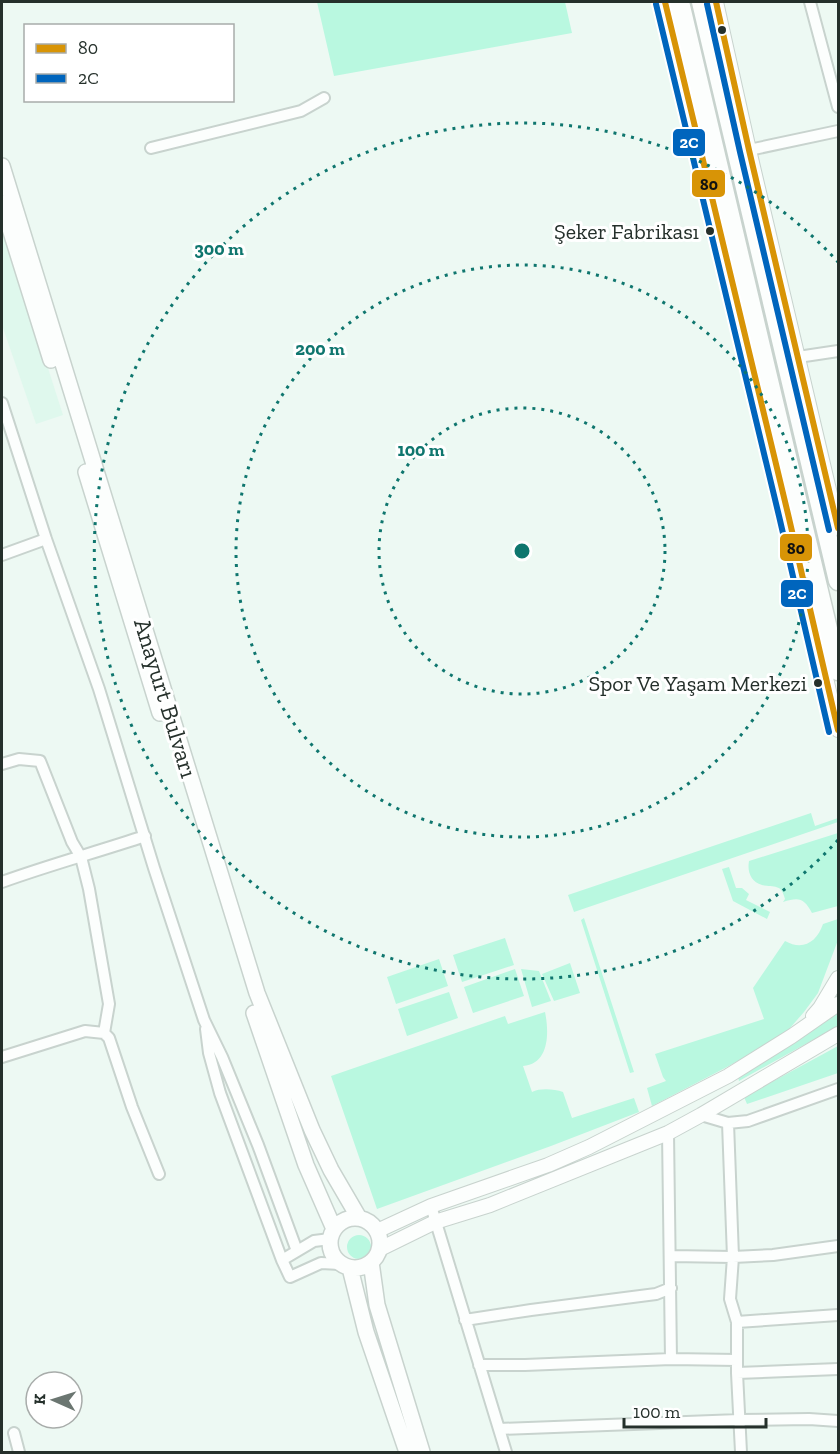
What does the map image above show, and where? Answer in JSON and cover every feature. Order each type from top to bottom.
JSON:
[{"type":"highway","points":[[680,2],[838,670]]},
{"type":"highway","points":[[701,2],[838,582]]},
{"type":"main road","name":"Anayurt Bulvarı","points":[[2,166],[256,993],[316,1140],[359,1218]]},
{"type":"main road","name":"Anayurt Bulvarı","points":[[2,203],[267,1052],[332,1234]]},
{"type":"main road","points":[[407,1452],[345,1266],[332,1254],[332,1234],[346,1220],[359,1218],[366,1220],[373,1224],[380,1238],[376,1256],[376,1305],[422,1452]]},
{"type":"main road","points":[[345,1266],[362,1268],[376,1256]]},
{"type":"street","points":[[665,2],[838,730]]},
{"type":"street","points":[[716,2],[838,528]]},
{"type":"street","points":[[810,2],[838,107]]},
{"type":"street","points":[[151,148],[301,111],[324,98]]},
{"type":"street","points":[[749,150],[838,131]]},
{"type":"street","points":[[798,357],[838,351]]},
{"type":"street","points":[[2,403],[46,539],[99,689],[204,1020],[222,1057],[258,1145],[297,1251]]},
{"type":"street","points":[[2,555],[46,539]]},
{"type":"street","points":[[2,764],[19,759],[40,761],[72,842],[81,857],[109,1004],[104,1033]]},
{"type":"street","points":[[2,882],[145,837]]},
{"type":"street","points":[[820,1008],[838,978]]},
{"type":"street","points":[[792,1035],[820,1008],[838,995]]},
{"type":"street","points":[[377,1230],[431,1206],[548,1165],[589,1147],[728,1076],[838,1004]]},
{"type":"street","points":[[204,1020],[209,1053],[220,1093],[290,1277],[321,1263],[345,1266]]},
{"type":"street","points":[[2,1057],[85,1031],[104,1033],[109,1038],[132,1107],[159,1174]]},
{"type":"street","points":[[376,1256],[435,1222],[490,1205],[668,1133],[701,1116],[838,1034]]},
{"type":"street","points":[[819,1046],[838,1043]]},
{"type":"street","points":[[701,1116],[729,1123],[748,1121],[838,1089]]},
{"type":"street","points":[[729,1123],[733,1257],[730,1299],[737,1322],[741,1452]]},
{"type":"street","points":[[668,1133],[671,1359]]},
{"type":"street","points":[[431,1206],[506,1452]]},
{"type":"street","points":[[282,1260],[314,1241],[332,1234]]},
{"type":"street","points":[[671,1256],[772,1255],[838,1246]]},
{"type":"street","points":[[465,1320],[656,1294],[671,1288]]},
{"type":"street","points":[[737,1322],[838,1315]]},
{"type":"street","points":[[479,1365],[671,1359],[737,1360]]},
{"type":"street","points":[[737,1373],[838,1369]]},
{"type":"street","points":[[499,1428],[739,1420],[838,1421]]},
{"type":"street","points":[[14,1433],[19,1452]]},
{"type":"shaded area","points":[[2,224],[63,415],[36,424],[2,325]]},
{"type":"green space","points":[[317,2],[565,2],[572,33],[334,76]]},
{"type":"green space","points":[[811,813],[815,826],[838,818],[838,822],[574,912],[568,895]]},
{"type":"green space","points":[[838,833],[838,906],[812,913],[801,900],[783,902],[785,899],[782,890],[758,884],[751,876],[749,861]]},
{"type":"green space","points":[[729,867],[736,888],[742,888],[749,894],[746,900],[770,912],[767,919],[733,901],[722,869]]},
{"type":"green space","points":[[584,918],[634,1072],[630,1073],[581,920]]},
{"type":"green space","points":[[838,919],[838,940],[818,993],[783,1036],[652,1106],[647,1088],[666,1081],[655,1054],[764,1019],[753,988],[785,941],[798,945],[808,943],[817,936],[823,924]]},
{"type":"green space","points":[[505,938],[514,965],[462,982],[453,955]]},
{"type":"green space","points":[[439,959],[448,986],[396,1004],[387,977]]},
{"type":"green space","points":[[570,963],[580,993],[554,1001],[542,974]]},
{"type":"green space","points":[[515,969],[524,996],[473,1013],[464,987]]},
{"type":"green space","points":[[521,969],[539,971],[551,1001],[532,1007]]},
{"type":"green space","points":[[449,992],[458,1018],[407,1036],[398,1009]]},
{"type":"green space","points":[[838,1007],[838,1026],[739,1081],[738,1077]]},
{"type":"green space","points":[[545,1012],[547,1037],[543,1053],[532,1064],[523,1066],[532,1092],[547,1089],[563,1092],[572,1118],[634,1098],[639,1112],[377,1209],[331,1076],[505,1016],[508,1024]]},
{"type":"green space","points":[[838,1046],[838,1073],[747,1104],[744,1097]]},
{"type":"green space","points":[[359,1235],[367,1239],[371,1247],[367,1255],[359,1259],[351,1255],[347,1247],[351,1239]]},
{"type":"transit line","name":"80","points":[[665,2],[838,730]]},
{"type":"transit line","name":"80","points":[[716,2],[838,528]]},
{"type":"transit line","name":"2C","points":[[656,4],[829,732]]},
{"type":"transit line","name":"2C","points":[[707,4],[829,530]]},
{"type":"place","name":"Şeker Fabrikası","points":[[710,231]]},
{"type":"place","name":"Spor Ve Yaşam Merkezi","points":[[818,683]]}]
